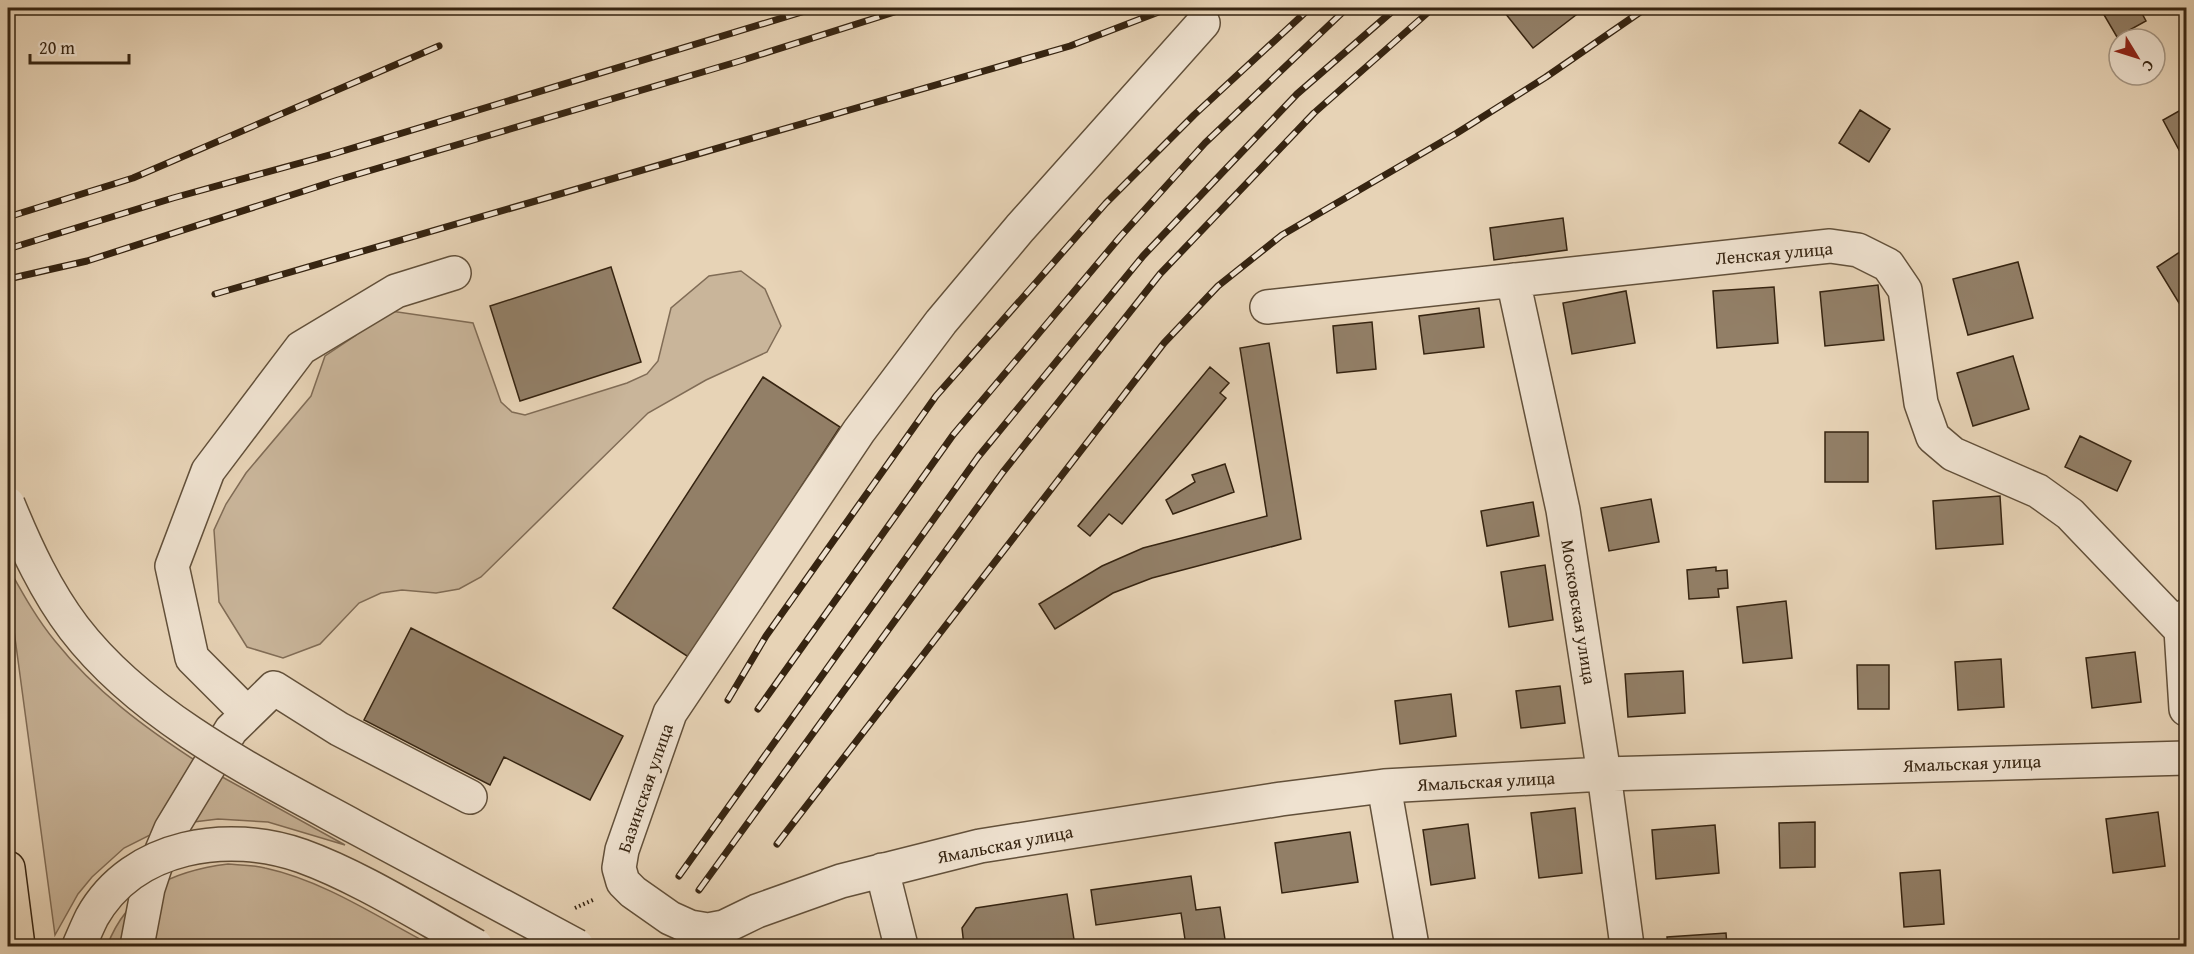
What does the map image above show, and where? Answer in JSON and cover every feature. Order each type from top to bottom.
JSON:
[{"type":"main road","points":[[8,868],[18,946]]},
{"type":"street","name":"Базинская улица","points":[[797,896],[757,911],[724,927],[708,930],[690,927],[670,918],[633,892],[623,882],[619,868],[622,850],[670,713],[859,431],[941,322],[1020,228],[1203,23]]},
{"type":"street","name":"Ленская улица","points":[[1267,307],[1830,246],[1858,250],[1888,265],[1905,290],[1921,403],[1933,437],[1953,454],[2038,491],[2070,514],[2184,623]]},
{"type":"street","points":[[247,713],[192,658],[172,566],[208,471],[301,348],[396,291],[454,273]]},
{"type":"street","name":"Московская улица","points":[[1513,280],[1563,510],[1604,774],[1627,946]]},
{"type":"street","points":[[8,504],[37,568],[75,629],[107,664],[150,702],[193,734],[265,778],[577,946]]},
{"type":"street","points":[[2184,623],[2187,709]]},
{"type":"street","points":[[137,946],[143,909],[155,867],[171,830],[231,730],[274,688],[339,729],[470,797]]},
{"type":"street","name":"Ямальская улица","points":[[797,896],[882,870],[980,846],[1281,799],[1384,786],[1604,774],[2187,758]]},
{"type":"street","points":[[1384,786],[1412,946]]},
{"type":"street","points":[[79,946],[93,916],[110,893],[133,872],[152,860],[173,852],[212,844],[237,843],[278,849],[326,866],[476,946]]},
{"type":"street","points":[[882,870],[900,946]]},
{"type":"shaded area","points":[[741,271],[765,289],[781,326],[767,352],[706,380],[648,413],[481,577],[459,589],[436,593],[402,590],[381,593],[359,603],[320,644],[283,658],[247,647],[219,602],[214,530],[226,504],[246,473],[311,396],[325,356],[355,336],[384,310],[473,323],[501,402],[512,412],[525,415],[627,383],[647,374],[658,361],[671,308],[709,276]]},
{"type":"shaded area","points":[[8,567],[42,623],[70,659],[122,708],[199,763],[160,830],[124,848],[92,877],[78,894],[55,935],[8,586]]},
{"type":"shaded area","points":[[215,773],[345,845],[268,822],[218,819],[185,823]]},
{"type":"shaded area","points":[[228,864],[265,868],[309,882],[351,901],[433,946],[107,946],[127,911],[154,887],[188,872]]},
{"type":"building","points":[[1501,8],[1585,8],[1533,48]]},
{"type":"building","points":[[2100,8],[2139,8],[2146,21],[2135,27],[2111,27]]},
{"type":"building","points":[[2186,107],[2186,163],[2163,120]]},
{"type":"building","points":[[1860,110],[1890,129],[1869,162],[1839,143]]},
{"type":"building","points":[[1563,218],[1567,250],[1494,260],[1490,228]]},
{"type":"building","points":[[2186,248],[2186,299],[2179,303],[2157,267]]},
{"type":"building","points":[[2018,262],[2033,318],[1968,335],[1953,279]]},
{"type":"building","points":[[611,267],[641,362],[520,401],[490,306]]},
{"type":"building","points":[[1878,285],[1884,340],[1825,346],[1820,292]]},
{"type":"building","points":[[1774,287],[1778,343],[1717,348],[1713,291]]},
{"type":"building","points":[[1626,291],[1635,343],[1572,354],[1563,303]]},
{"type":"building","points":[[1479,308],[1484,347],[1424,354],[1419,316]]},
{"type":"building","points":[[1372,322],[1376,369],[1337,373],[1333,326]]},
{"type":"building","points":[[1269,343],[1301,539],[1152,578],[1113,593],[1055,629],[1039,604],[1102,566],[1143,548],[1267,516],[1240,348]]},
{"type":"building","points":[[2013,356],[2029,409],[1973,426],[1957,373]]},
{"type":"building","points":[[1210,367],[1229,383],[1220,393],[1226,398],[1122,524],[1109,514],[1090,536],[1078,526]]},
{"type":"building","points":[[763,377],[840,427],[690,658],[613,608]]},
{"type":"building","points":[[1825,432],[1868,432],[1868,482],[1825,482]]},
{"type":"building","points":[[2080,436],[2131,461],[2117,491],[2065,467]]},
{"type":"building","points":[[1225,464],[1234,492],[1173,514],[1166,500],[1195,482],[1192,475]]},
{"type":"building","points":[[2000,496],[2003,544],[1936,549],[1933,501]]},
{"type":"building","points":[[1651,499],[1659,542],[1609,551],[1601,508]]},
{"type":"building","points":[[1533,502],[1539,536],[1487,546],[1481,511]]},
{"type":"building","points":[[1545,565],[1553,620],[1509,627],[1501,572]]},
{"type":"building","points":[[1716,567],[1716,571],[1727,570],[1728,588],[1718,589],[1719,597],[1689,599],[1687,570]]},
{"type":"building","points":[[1786,601],[1792,658],[1743,663],[1737,607]]},
{"type":"building","points":[[411,628],[623,736],[590,800],[504,757],[490,785],[364,720]]},
{"type":"building","points":[[2135,652],[2141,702],[2092,708],[2086,658]]},
{"type":"building","points":[[2001,659],[2004,707],[1958,710],[1955,662]]},
{"type":"building","points":[[1857,665],[1889,665],[1889,709],[1858,709]]},
{"type":"building","points":[[1683,671],[1685,713],[1628,717],[1625,674]]},
{"type":"building","points":[[1560,686],[1565,723],[1521,728],[1516,691]]},
{"type":"building","points":[[1451,694],[1456,736],[1400,744],[1395,701]]},
{"type":"building","points":[[1575,808],[1582,873],[1539,878],[1531,813]]},
{"type":"building","points":[[2158,812],[2165,866],[2113,873],[2106,819]]},
{"type":"building","points":[[1815,822],[1815,867],[1780,868],[1779,823]]},
{"type":"building","points":[[1468,824],[1475,878],[1431,885],[1423,830]]},
{"type":"building","points":[[1715,825],[1719,873],[1656,879],[1652,830]]},
{"type":"building","points":[[1350,832],[1358,882],[1282,893],[1275,843]]},
{"type":"building","points":[[1940,870],[1944,924],[1904,927],[1900,873]]},
{"type":"building","points":[[1191,876],[1196,910],[1220,907],[1226,946],[1186,946],[1181,913],[1096,925],[1091,890]]},
{"type":"building","points":[[1067,894],[1075,946],[964,946],[962,928],[976,908]]},
{"type":"building","points":[[1726,933],[1727,946],[1668,946],[1667,937]]},
{"type":"railway","points":[[8,249],[173,198],[333,154],[815,8]]},
{"type":"railway","points":[[8,279],[87,261],[338,180],[740,61],[907,8]]},
{"type":"railway","points":[[215,294],[1070,46],[1169,8]]},
{"type":"railway","points":[[728,700],[766,636],[936,396],[1106,203],[1194,115],[1310,8]]},
{"type":"railway","points":[[758,709],[953,435],[1120,237],[1205,143],[1347,8]]},
{"type":"railway","points":[[679,876],[978,457],[1143,256],[1297,94],[1396,8]]},
{"type":"railway","points":[[699,890],[1003,472],[1160,274],[1314,113],[1433,8]]},
{"type":"railway","points":[[777,844],[1164,343],[1218,286],[1282,235],[1457,133],[1546,77],[1646,8]]},
{"type":"railway","points":[[8,217],[133,178],[439,46]]}]
